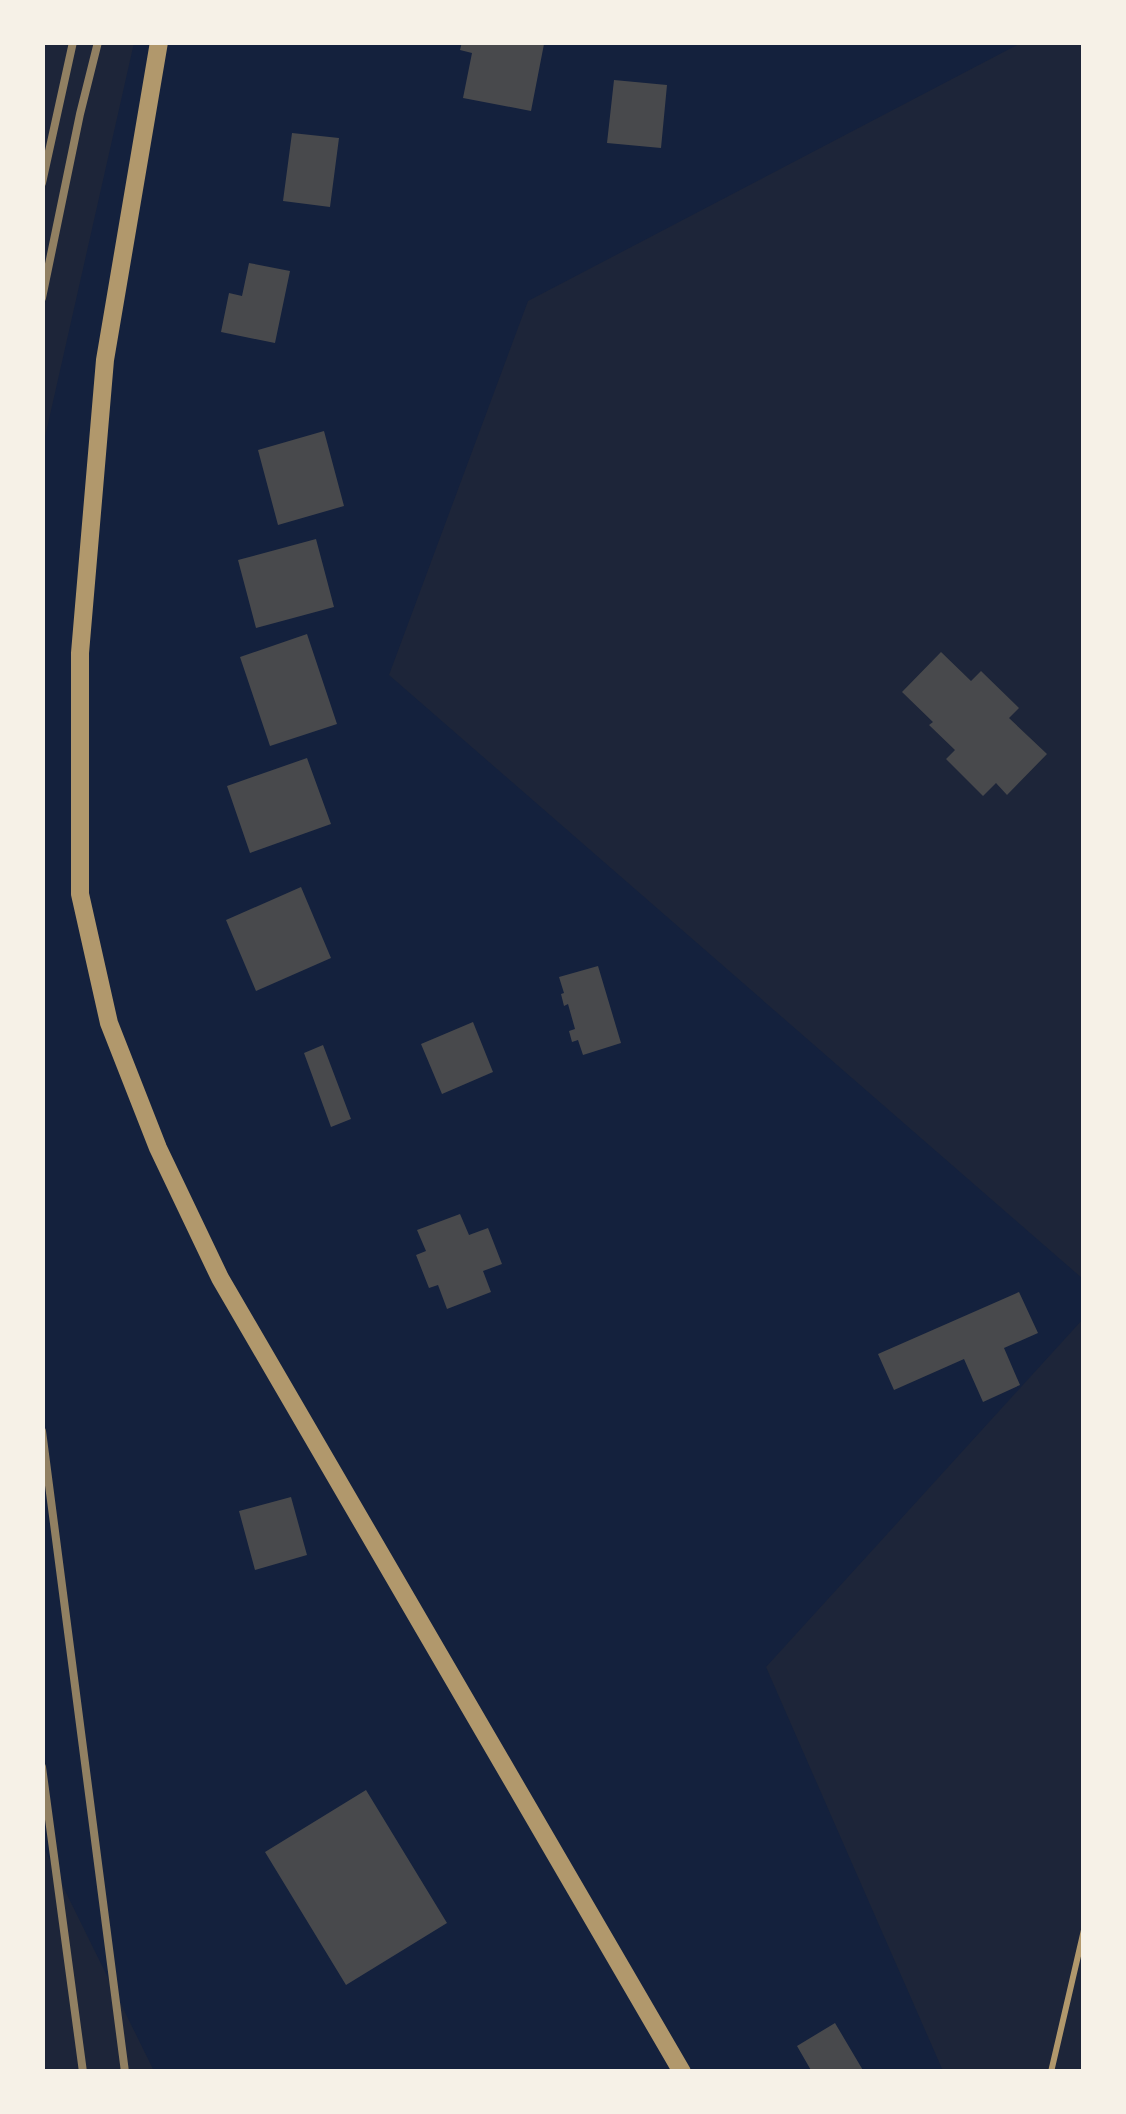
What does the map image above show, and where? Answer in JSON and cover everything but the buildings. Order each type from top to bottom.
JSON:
[{"type":"street","points":[[159,42],[104,360],[80,653],[80,894],[109,1023],[158,1148],[220,1278],[682,2072]]},
{"type":"lane","points":[[1052,2072],[1084,1930]]},
{"type":"shaded area","points":[[42,43],[134,43],[43,446]]},
{"type":"shaded area","points":[[1021,43],[1083,43],[1083,1279],[389,675],[528,301]]},
{"type":"shaded area","points":[[1083,1319],[1083,2071],[943,2071],[766,1667]]},
{"type":"shaded area","points":[[43,1846],[154,2071],[43,2071]]},
{"type":"railway","points":[[42,183],[73,42]]},
{"type":"railway","points":[[42,298],[98,42]]},
{"type":"railway","points":[[42,1431],[125,2072]]},
{"type":"railway","points":[[42,1767],[83,2072]]}]
